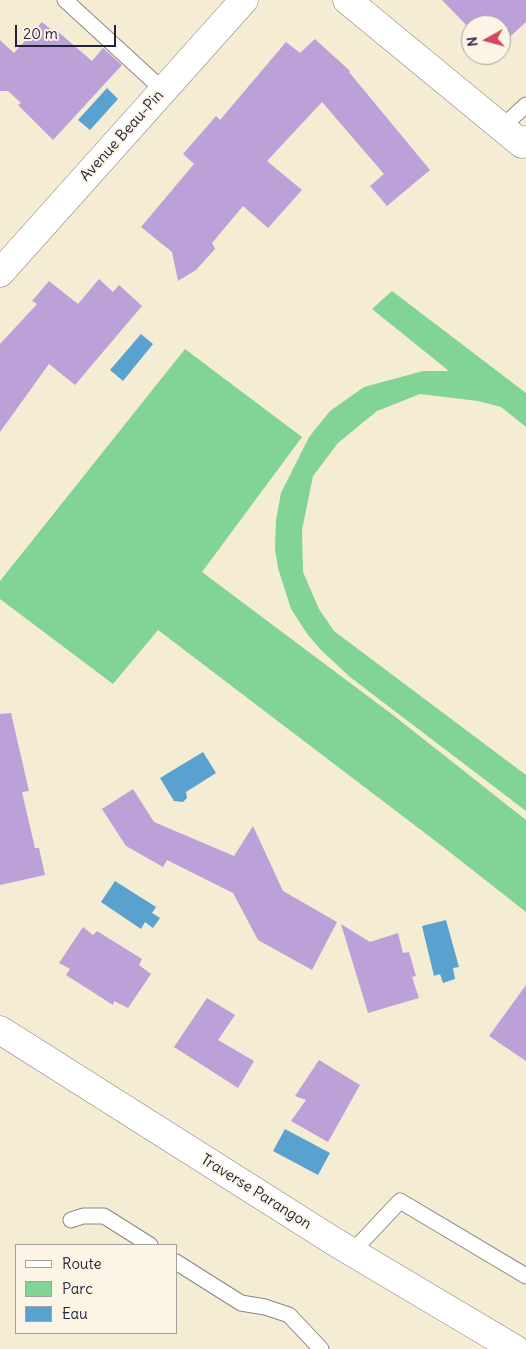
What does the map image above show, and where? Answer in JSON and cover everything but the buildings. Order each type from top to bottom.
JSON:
[{"type":"street","name":"Avenue Beau-Pin","points":[[0,273],[244,0]]},
{"type":"street","points":[[349,0],[522,144],[526,140]]},
{"type":"street","name":"Traverse Parangon","points":[[0,1030],[352,1252],[515,1349]]},
{"type":"lane","points":[[65,0],[164,90]]},
{"type":"lane","points":[[502,126],[526,105]]},
{"type":"lane","points":[[352,1252],[400,1201],[526,1276]]},
{"type":"lane","points":[[71,1220],[83,1216],[104,1216],[148,1244]]},
{"type":"lane","points":[[178,1263],[241,1303],[265,1307],[289,1315],[321,1349]]},
{"type":"green space","points":[[392,291],[526,393],[526,427],[501,407],[478,401],[420,394],[377,411],[338,443],[313,476],[302,530],[303,572],[319,609],[334,631],[526,775],[526,811],[350,677],[321,650],[308,635],[291,609],[278,568],[275,549],[276,520],[281,493],[309,437],[330,411],[364,387],[423,371],[449,371],[372,309]]},
{"type":"green space","points":[[185,349],[302,437],[202,572],[393,715],[526,820],[526,912],[158,630],[113,684],[0,599],[0,581]]},
{"type":"water","points":[[107,88],[118,99],[90,130],[78,120]]},
{"type":"water","points":[[141,334],[153,344],[123,381],[110,370]]},
{"type":"water","points":[[203,752],[216,773],[186,792],[187,798],[183,802],[174,801],[160,778]]},
{"type":"water","points":[[115,881],[156,907],[152,913],[160,918],[153,928],[145,922],[141,929],[101,902]]},
{"type":"water","points":[[446,920],[459,967],[453,968],[455,979],[443,983],[440,974],[434,976],[422,926]]},
{"type":"water","points":[[285,1129],[330,1153],[318,1175],[273,1151]]}]
